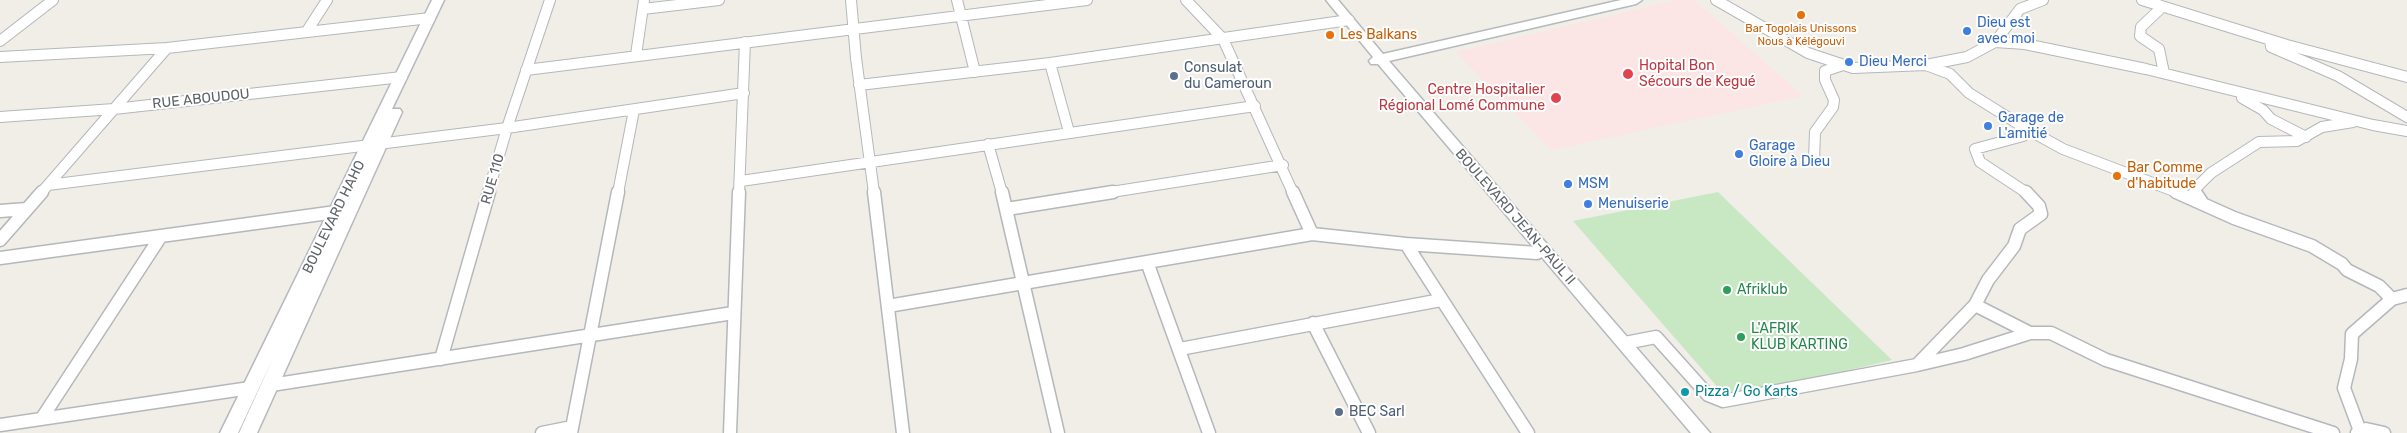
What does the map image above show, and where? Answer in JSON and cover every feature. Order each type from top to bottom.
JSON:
[{"type":"main road","name":"BOULEVARD HAHO","points":[[248,433],[376,143],[402,77],[438,0]]},
{"type":"main road","name":"BOULEVARD HAHO","points":[[229,433],[336,212],[376,143],[447,0]]},
{"type":"main road","name":"BOULEVARD JEAN-PAUL II","points":[[1324,0],[1346,21]]},
{"type":"main road","name":"BOULEVARD JEAN-PAUL II","points":[[1332,0],[1377,60],[1689,433]]},
{"type":"main road","points":[[1377,60],[1636,0]]},
{"type":"main road","name":"BOULEVARD JEAN-PAUL II","points":[[1377,60],[1625,343],[1701,433]]},
{"type":"street","points":[[0,41],[53,0]]},
{"type":"street","points":[[307,31],[327,0]]},
{"type":"street","name":"RUE 110","points":[[440,359],[507,128],[550,0]]},
{"type":"street","points":[[636,55],[644,4],[719,0]]},
{"type":"street","points":[[851,0],[852,29],[903,433]]},
{"type":"street","points":[[957,0],[975,72]]},
{"type":"street","points":[[526,70],[961,16],[1056,2],[1087,0]]},
{"type":"street","points":[[1186,0],[1223,39],[1312,234]]},
{"type":"street","points":[[1716,0],[1789,44],[1842,65],[1869,68],[1926,65],[1950,62],[1967,57],[1995,42],[2003,34],[2016,13],[2042,0]]},
{"type":"street","points":[[2142,0],[2270,40],[2407,77]]},
{"type":"street","points":[[2159,5],[2160,9],[2141,27],[2140,36],[2159,49],[2164,74]]},
{"type":"street","points":[[0,57],[167,48],[430,18]]},
{"type":"street","points":[[859,85],[1050,63],[1346,21]]},
{"type":"street","points":[[2270,40],[2270,47],[2338,76],[2407,117]]},
{"type":"street","points":[[730,433],[733,313],[741,181],[745,42]]},
{"type":"street","points":[[1995,42],[2045,48],[2407,131]]},
{"type":"street","points":[[0,240],[167,48]]},
{"type":"street","points":[[1950,62],[1950,74]]},
{"type":"street","points":[[1050,63],[1069,132]]},
{"type":"street","points":[[1814,160],[1815,132],[1833,108],[1834,100],[1825,80],[1825,71],[1842,65]]},
{"type":"street","points":[[1926,65],[1950,74],[1969,93],[2063,149],[2164,187],[2204,206],[2312,246],[2342,264],[2347,270],[2380,286],[2392,299]]},
{"type":"street","name":"RUE ABOUDOU","points":[[0,117],[114,109],[402,77]]},
{"type":"street","points":[[2217,86],[2248,100],[2271,119],[2306,137]]},
{"type":"street","points":[[48,185],[507,128],[744,93]]},
{"type":"street","points":[[741,181],[1255,106]]},
{"type":"street","points":[[542,433],[572,430],[588,335],[634,110]]},
{"type":"street","points":[[2204,206],[2194,194],[2196,188],[2211,173],[2259,142],[2297,141],[2322,127],[2357,121]]},
{"type":"street","points":[[1917,365],[1975,305],[1988,280],[2014,246],[2020,229],[2041,214],[2041,208],[2027,192],[1980,162],[1976,156],[1975,149],[1980,146],[2017,139],[2023,136],[2025,128]]},
{"type":"street","points":[[988,144],[1007,209],[1058,433]]},
{"type":"street","points":[[1007,209],[1282,166]]},
{"type":"street","points":[[0,211],[27,209]]},
{"type":"street","points":[[0,258],[336,212]]},
{"type":"street","points":[[888,306],[1312,234],[1406,244],[1537,253]]},
{"type":"street","points":[[42,418],[160,236]]},
{"type":"street","points":[[1406,244],[1528,433]]},
{"type":"street","points":[[1147,262],[1209,433]]},
{"type":"street","points":[[2384,433],[2374,430],[2358,432],[2344,388],[2350,359],[2352,334],[2392,299],[2407,295]]},
{"type":"street","points":[[1180,349],[1441,300]]},
{"type":"street","points":[[1975,305],[2030,333]]},
{"type":"street","points":[[271,384],[733,313]]},
{"type":"street","points":[[1313,324],[1369,433]]},
{"type":"street","points":[[1625,343],[1656,337],[1708,395],[1724,401],[1917,365],[1964,354],[2030,333],[2051,333],[2106,360],[2333,433]]},
{"type":"street","points":[[0,425],[250,388]]},
{"type":"shaded area","name":"Hopital Bon Sécours de Kegué","points":[[1678,0],[1694,0],[1803,96],[1551,150],[1456,52]]},
{"type":"green space","name":"Afriklub","points":[[1718,192],[1892,360],[1728,399],[1573,221]]},
{"type":"place","name":"Bar Togolais Unissons Nous à Kélégouvi","points":[[1801,15]]},
{"type":"place","name":"Dieu est avec moi","points":[[1967,31]]},
{"type":"place","name":"Les Balkans","points":[[1330,35]]},
{"type":"place","name":"Dieu Merci","points":[[1849,62]]},
{"type":"place","name":"Hopital Bon Sécours de Kegué","points":[[1628,74]]},
{"type":"place","name":"Consulat du Cameroun","points":[[1174,76]]},
{"type":"place","name":"Centre Hospitalier Régional Lomé Commune","points":[[1556,98]]},
{"type":"place","name":"Garage de L'amitié","points":[[1988,126]]},
{"type":"place","name":"Garage Gloire à Dieu","points":[[1739,154]]},
{"type":"place","name":"Bar Comme d'habitude","points":[[2117,176]]},
{"type":"place","name":"MSM","points":[[1568,184]]},
{"type":"place","name":"Menuiserie","points":[[1588,204]]},
{"type":"place","name":"Afriklub","points":[[1727,290]]},
{"type":"place","name":"L'AFRIK KLUB KARTING","points":[[1741,337]]},
{"type":"place","name":"Pizza / Go Karts","points":[[1685,392]]},
{"type":"place","name":"BEC Sarl","points":[[1339,412]]}]
